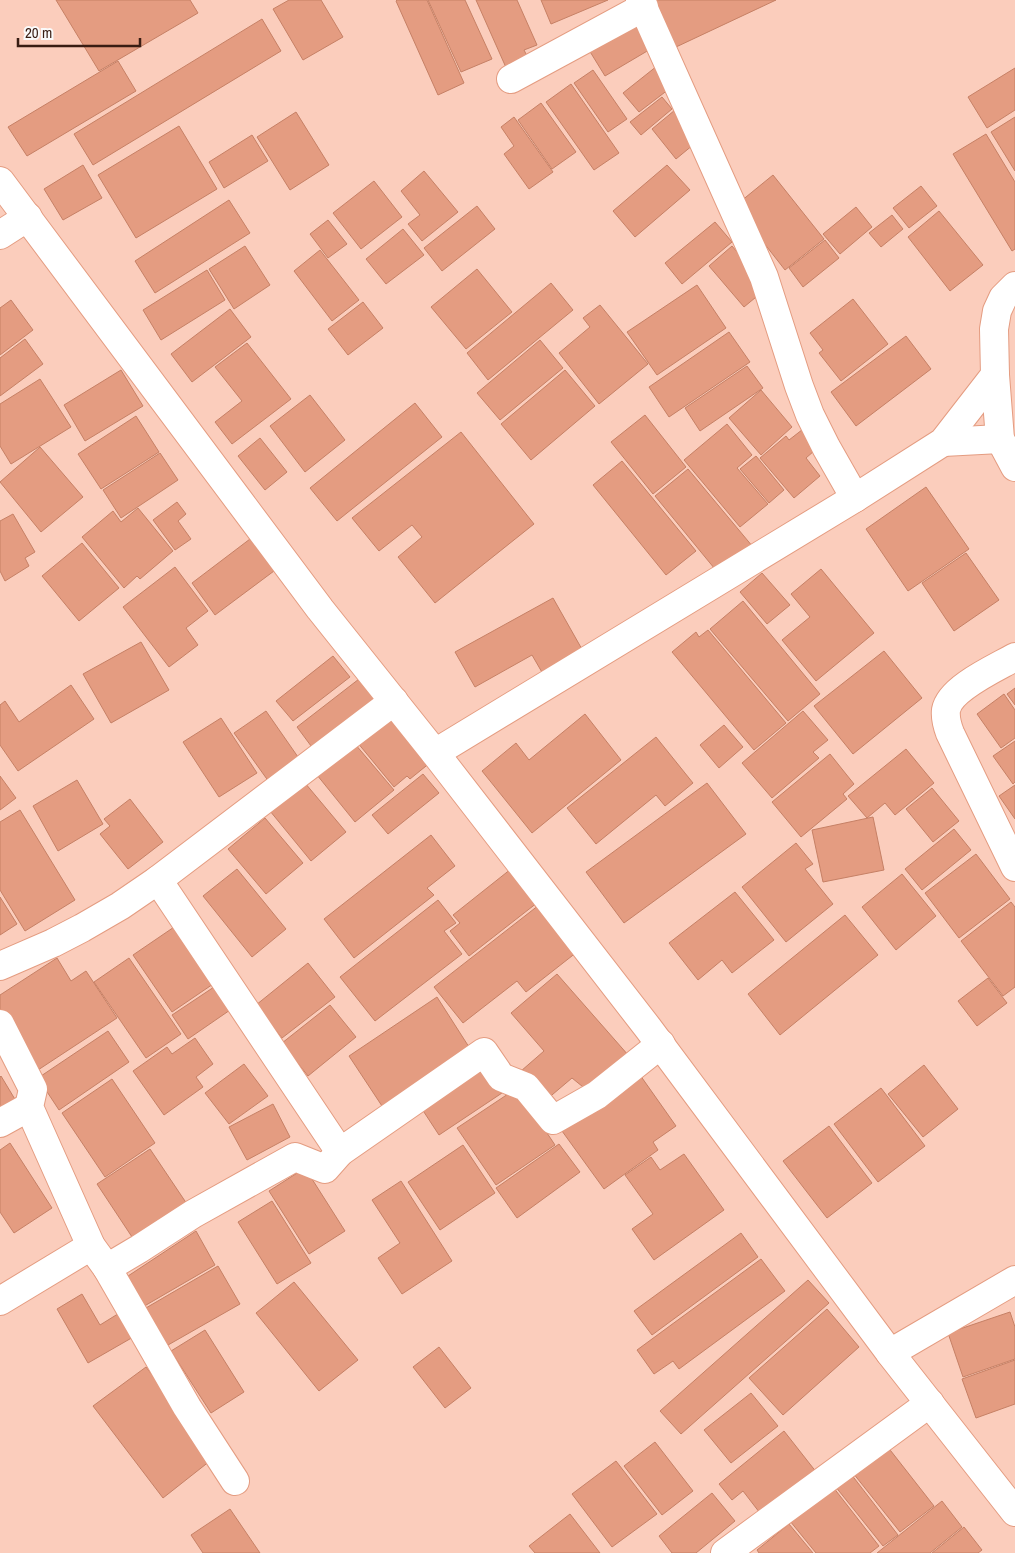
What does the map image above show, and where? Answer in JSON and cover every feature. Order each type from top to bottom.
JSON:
[{"type":"street","points":[[511,79],[642,3],[764,277],[810,415],[855,498]]},
{"type":"street","points":[[0,181],[320,609],[435,753],[661,1044],[890,1353],[1015,1512]]},
{"type":"street","points":[[0,235],[28,217]]},
{"type":"street","points":[[1015,286],[1003,298],[997,311],[994,329],[995,375],[1000,439],[1015,467]]},
{"type":"street","points":[[435,753],[855,498],[943,442],[995,375]]},
{"type":"street","points":[[943,442],[1000,439]]},
{"type":"street","points":[[1015,657],[962,687],[951,698],[946,709],[946,721],[954,742],[1015,867]]},
{"type":"street","points":[[0,966],[82,928],[120,906],[158,880],[394,701]]},
{"type":"street","points":[[158,880],[340,1152]]},
{"type":"street","points":[[0,1024],[33,1089],[29,1107],[99,1257],[187,1406],[235,1482]]},
{"type":"street","points":[[0,1301],[99,1257],[139,1249],[193,1214],[295,1158],[325,1169],[340,1152],[484,1052],[502,1077],[526,1087],[553,1120],[597,1095],[661,1044]]},
{"type":"street","points":[[0,1123],[29,1107]]},
{"type":"street","points":[[890,1353],[1015,1280]]},
{"type":"street","points":[[725,1553],[930,1403]]},
{"type":"building","points":[[56,0],[190,0],[198,13],[99,71]]},
{"type":"building","points":[[289,0],[321,0],[343,37],[303,60],[273,9]]},
{"type":"building","points":[[397,0],[427,0],[464,83],[438,95]]},
{"type":"building","points":[[428,0],[465,0],[492,59],[461,72]]},
{"type":"building","points":[[476,0],[517,0],[537,45],[524,50],[530,62],[508,72]]},
{"type":"building","points":[[541,0],[608,0],[551,24]]},
{"type":"building","points":[[654,0],[776,0],[676,47]]},
{"type":"building","points":[[262,19],[281,51],[93,165],[74,134]]},
{"type":"building","points":[[638,21],[654,47],[605,76],[589,50]]},
{"type":"building","points":[[118,61],[136,91],[27,156],[8,127]]},
{"type":"building","points":[[657,66],[673,86],[639,112],[623,93]]},
{"type":"building","points":[[1015,68],[1015,110],[987,128],[968,97]]},
{"type":"building","points":[[593,70],[627,119],[608,132],[574,83]]},
{"type":"building","points":[[571,84],[619,153],[594,170],[546,102]]},
{"type":"building","points":[[662,97],[672,109],[641,135],[630,122]]},
{"type":"building","points":[[541,103],[576,152],[552,169],[518,120]]},
{"type":"building","points":[[675,110],[699,140],[676,159],[652,129]]},
{"type":"building","points":[[296,112],[329,165],[290,190],[257,137]]},
{"type":"building","points":[[514,117],[553,172],[529,189],[504,154],[514,146],[501,127]]},
{"type":"building","points":[[1015,117],[1015,171],[991,132]]},
{"type":"building","points":[[179,126],[217,189],[136,238],[98,175]]},
{"type":"building","points":[[986,134],[1015,182],[1015,249],[1012,251],[953,154]]},
{"type":"building","points":[[252,135],[268,161],[224,188],[209,162]]},
{"type":"building","points":[[83,165],[102,198],[63,220],[44,189]]},
{"type":"building","points":[[667,165],[690,190],[635,237],[613,211]]},
{"type":"building","points":[[424,171],[458,212],[422,241],[408,224],[420,215],[401,191]]},
{"type":"building","points":[[773,175],[824,239],[785,270],[735,206]]},
{"type":"building","points":[[374,181],[402,217],[361,249],[333,213]]},
{"type":"building","points":[[921,186],[937,206],[909,228],[893,208]]},
{"type":"building","points":[[229,200],[250,233],[155,293],[135,261]]},
{"type":"building","points":[[477,206],[495,229],[442,271],[424,248]]},
{"type":"building","points":[[856,207],[872,227],[840,254],[823,234]]},
{"type":"building","points":[[939,211],[983,265],[950,291],[908,237]]},
{"type":"building","points":[[892,215],[903,229],[881,247],[869,233]]},
{"type":"building","points":[[328,220],[347,244],[328,258],[310,234]]},
{"type":"building","points":[[715,222],[732,242],[682,284],[665,263]]},
{"type":"building","points":[[403,229],[424,255],[386,284],[366,259]]},
{"type":"building","points":[[825,240],[839,258],[803,287],[789,268]]},
{"type":"building","points":[[245,246],[270,285],[234,309],[209,269]]},
{"type":"building","points":[[732,246],[767,288],[744,307],[709,266]]},
{"type":"building","points":[[320,250],[359,300],[332,321],[294,271]]},
{"type":"building","points":[[477,269],[512,312],[466,349],[431,307]]},
{"type":"building","points":[[207,270],[225,300],[161,340],[143,310]]},
{"type":"building","points":[[551,283],[573,310],[488,380],[467,353]]},
{"type":"building","points":[[697,285],[726,328],[657,375],[627,332]]},
{"type":"building","points":[[853,299],[888,344],[841,381],[819,353],[823,350],[810,333]]},
{"type":"building","points":[[11,300],[33,330],[0,355],[0,308]]},
{"type":"building","points":[[363,302],[383,328],[348,355],[328,329]]},
{"type":"building","points":[[600,305],[648,364],[599,404],[559,353],[590,327],[583,318]]},
{"type":"building","points":[[230,309],[251,337],[192,382],[171,354]]},
{"type":"building","points":[[729,332],[750,362],[669,417],[649,387]]},
{"type":"building","points":[[906,336],[931,369],[856,426],[831,392]]},
{"type":"building","points":[[25,339],[43,364],[0,396],[0,358]]},
{"type":"building","points":[[540,340],[563,368],[500,420],[477,393]]},
{"type":"building","points":[[247,343],[291,399],[232,444],[215,422],[242,401],[215,367]]},
{"type":"building","points":[[747,366],[763,388],[700,431],[685,408]]},
{"type":"building","points":[[121,370],[143,406],[85,441],[64,405]]},
{"type":"building","points":[[565,370],[595,406],[531,460],[501,424]]},
{"type":"building","points":[[40,379],[71,427],[11,464],[0,446],[0,404]]},
{"type":"building","points":[[761,390],[792,427],[761,455],[729,418]]},
{"type":"building","points":[[310,395],[345,440],[305,472],[270,426]]},
{"type":"building","points":[[415,403],[442,437],[337,521],[310,488]]},
{"type":"building","points":[[645,415],[686,467],[653,494],[611,442]]},
{"type":"building","points":[[136,416],[159,452],[101,489],[78,454]]},
{"type":"building","points":[[727,424],[752,455],[737,468],[768,504],[740,527],[684,460]]},
{"type":"building","points":[[807,426],[822,444],[806,458],[820,476],[794,498],[760,458],[786,436],[789,440]]},
{"type":"building","points":[[461,432],[534,524],[435,603],[398,557],[422,537],[412,525],[379,551],[352,518]]},
{"type":"building","points":[[260,438],[287,472],[265,490],[238,456]]},
{"type":"building","points":[[40,447],[83,497],[41,532],[0,482]]},
{"type":"building","points":[[160,453],[178,480],[121,518],[103,490]]},
{"type":"building","points":[[756,456],[784,490],[769,503],[740,469]]},
{"type":"building","points":[[622,461],[696,551],[666,575],[593,485]]},
{"type":"building","points":[[688,469],[753,547],[719,574],[655,496]]},
{"type":"building","points":[[926,487],[969,549],[908,591],[866,529]]},
{"type":"building","points":[[177,502],[186,514],[178,521],[191,539],[175,550],[153,520]]},
{"type":"building","points":[[138,508],[173,551],[140,579],[137,576],[124,588],[82,537],[113,511],[121,522]]},
{"type":"building","points":[[13,514],[35,552],[25,558],[29,566],[5,581],[0,571],[0,521]]},
{"type":"building","points":[[250,539],[274,571],[215,615],[192,583]]},
{"type":"building","points":[[82,543],[119,588],[79,621],[42,576]]},
{"type":"building","points":[[966,553],[999,600],[954,631],[922,583]]},
{"type":"building","points":[[175,567],[208,611],[186,628],[198,645],[169,667],[123,607]]},
{"type":"building","points":[[821,569],[874,633],[816,681],[782,640],[810,617],[791,594]]},
{"type":"building","points":[[762,573],[790,605],[767,624],[740,592]]},
{"type":"building","points":[[553,598],[583,651],[543,674],[532,655],[475,687],[455,652]]},
{"type":"building","points":[[743,601],[820,694],[788,721],[710,629]]},
{"type":"building","points":[[708,630],[786,723],[754,750],[672,652],[696,632],[699,637]]},
{"type":"building","points":[[141,642],[169,690],[111,723],[83,674]]},
{"type":"building","points":[[884,651],[922,698],[853,754],[814,706]]},
{"type":"building","points":[[333,656],[350,677],[293,721],[276,701]]},
{"type":"building","points":[[359,679],[379,705],[317,754],[297,727]]},
{"type":"building","points":[[71,685],[94,719],[18,771],[0,745],[0,705],[5,701],[19,722]]},
{"type":"building","points":[[1015,688],[1015,705],[1007,694]]},
{"type":"building","points":[[1004,694],[1015,710],[1015,738],[1001,748],[977,714]]},
{"type":"building","points":[[266,711],[305,767],[274,789],[234,733]]},
{"type":"building","points":[[803,711],[828,740],[813,752],[819,758],[772,798],[742,763]]},
{"type":"building","points":[[391,714],[431,762],[410,779],[407,776],[394,787],[357,742]]},
{"type":"building","points":[[585,714],[621,760],[532,833],[482,771],[516,743],[529,760]]},
{"type":"building","points":[[221,718],[257,773],[219,797],[183,742]]},
{"type":"building","points":[[724,725],[743,747],[719,768],[700,745]]},
{"type":"building","points":[[656,737],[693,783],[665,806],[656,795],[596,844],[567,808]]},
{"type":"building","points":[[1015,741],[1015,782],[1013,784],[993,756]]},
{"type":"building","points":[[355,744],[394,790],[355,822],[317,775]]},
{"type":"building","points":[[906,749],[934,783],[895,815],[885,803],[867,818],[848,796]]},
{"type":"building","points":[[830,754],[854,784],[843,794],[847,799],[801,837],[772,802]]},
{"type":"building","points":[[423,774],[439,793],[388,834],[372,815]]},
{"type":"building","points":[[0,776],[16,798],[0,810]]},
{"type":"building","points":[[77,780],[103,824],[58,851],[33,806]]},
{"type":"building","points":[[305,783],[346,832],[311,861],[270,811]]},
{"type":"building","points":[[707,783],[746,834],[624,923],[586,872]]},
{"type":"building","points":[[1015,785],[1015,819],[999,796]]},
{"type":"building","points":[[932,788],[959,821],[933,842],[906,809]]},
{"type":"building","points":[[130,799],[163,842],[128,869],[100,834],[110,826],[104,819]]},
{"type":"building","points":[[20,810],[75,900],[25,931],[0,890],[0,822]]},
{"type":"building","points":[[873,817],[884,870],[823,882],[812,830]]},
{"type":"building","points":[[265,818],[303,863],[266,894],[228,849]]},
{"type":"building","points":[[954,829],[971,850],[922,890],[905,869]]},
{"type":"building","points":[[431,835],[455,866],[427,888],[434,895],[354,958],[324,919]]},
{"type":"building","points":[[796,843],[813,864],[805,869],[833,904],[786,942],[742,887]]},
{"type":"building","points":[[976,854],[1010,899],[959,938],[925,893]]},
{"type":"building","points":[[516,865],[542,899],[469,956],[450,931],[460,923],[453,915]]},
{"type":"building","points":[[237,869],[286,929],[252,957],[203,896]]},
{"type":"building","points":[[902,874],[936,916],[896,950],[862,907]]},
{"type":"building","points":[[735,892],[774,940],[732,973],[722,960],[698,980],[669,943]]},
{"type":"building","points":[[0,897],[17,924],[0,935]]},
{"type":"building","points":[[438,900],[456,923],[444,931],[462,954],[375,1021],[340,977]]},
{"type":"building","points":[[1011,902],[1015,907],[1015,987],[1003,996],[961,941]]},
{"type":"building","points":[[539,905],[577,952],[526,992],[517,981],[463,1023],[434,987]]},
{"type":"building","points":[[845,915],[878,955],[780,1035],[748,994]]},
{"type":"building","points":[[180,923],[219,980],[172,1012],[133,955]]},
{"type":"building","points":[[57,958],[71,981],[86,971],[117,1018],[38,1070],[0,1012],[0,995]]},
{"type":"building","points":[[129,958],[181,1034],[146,1058],[94,982]]},
{"type":"building","points":[[308,963],[335,997],[282,1038],[256,1005]]},
{"type":"building","points":[[557,974],[629,1056],[588,1091],[572,1078],[546,1100],[521,1071],[544,1051],[511,1013]]},
{"type":"building","points":[[988,978],[1007,1003],[977,1026],[958,1001]]},
{"type":"building","points":[[217,985],[233,1008],[188,1039],[172,1015]]},
{"type":"building","points":[[437,997],[469,1047],[382,1106],[349,1056]]},
{"type":"building","points":[[330,1005],[356,1037],[308,1076],[282,1043]]},
{"type":"building","points":[[108,1031],[129,1062],[59,1110],[38,1078]]},
{"type":"building","points":[[195,1038],[213,1064],[196,1077],[203,1087],[164,1115],[133,1071],[167,1047],[172,1054]]},
{"type":"building","points":[[244,1064],[268,1096],[229,1124],[205,1093]]},
{"type":"building","points":[[484,1064],[502,1093],[439,1135],[420,1106]]},
{"type":"building","points":[[924,1065],[958,1109],[923,1137],[888,1094]]},
{"type":"building","points":[[640,1075],[676,1126],[653,1142],[658,1150],[604,1189],[562,1131]]},
{"type":"building","points":[[0,1077],[16,1101],[0,1112]]},
{"type":"building","points":[[112,1079],[155,1143],[105,1177],[62,1113]]},
{"type":"building","points":[[517,1088],[555,1145],[496,1185],[457,1128]]},
{"type":"building","points":[[881,1088],[925,1146],[878,1182],[834,1124]]},
{"type":"building","points":[[273,1104],[290,1137],[247,1160],[229,1127]]},
{"type":"building","points":[[829,1126],[872,1183],[827,1218],[783,1161]]},
{"type":"building","points":[[10,1143],[52,1208],[14,1233],[0,1212],[0,1150]]},
{"type":"building","points":[[559,1144],[580,1172],[517,1218],[496,1188]]},
{"type":"building","points":[[463,1145],[495,1193],[440,1230],[408,1182]]},
{"type":"building","points":[[150,1149],[189,1207],[136,1243],[97,1184]]},
{"type":"building","points":[[684,1154],[724,1210],[654,1260],[632,1229],[653,1214],[625,1175],[651,1157],[660,1170]]},
{"type":"building","points":[[305,1168],[345,1231],[309,1254],[269,1191]]},
{"type":"building","points":[[401,1181],[452,1261],[402,1294],[378,1258],[400,1243],[372,1200]]},
{"type":"building","points":[[272,1201],[311,1263],[277,1284],[238,1222]]},
{"type":"building","points":[[196,1231],[215,1265],[141,1308],[125,1278]]},
{"type":"building","points":[[741,1233],[758,1257],[652,1335],[634,1311]]},
{"type":"building","points":[[761,1259],[785,1291],[679,1369],[673,1361],[654,1374],[637,1350]]},
{"type":"building","points":[[218,1266],[240,1304],[161,1349],[139,1312]]},
{"type":"building","points":[[808,1280],[829,1303],[681,1434],[660,1411]]},
{"type":"building","points":[[294,1282],[358,1360],[319,1391],[256,1313]]},
{"type":"building","points":[[82,1294],[100,1325],[121,1312],[135,1336],[88,1363],[57,1309]]},
{"type":"building","points":[[827,1309],[859,1347],[783,1415],[749,1378]]},
{"type":"building","points":[[1010,1312],[1015,1327],[1015,1359],[963,1377],[948,1333]]},
{"type":"building","points":[[205,1330],[244,1392],[211,1413],[171,1351]]},
{"type":"building","points":[[439,1347],[471,1388],[445,1408],[413,1367]]},
{"type":"building","points":[[1015,1360],[1015,1404],[976,1418],[962,1379]]},
{"type":"building","points":[[146,1367],[215,1457],[163,1498],[93,1406]]},
{"type":"building","points":[[751,1393],[778,1426],[731,1463],[704,1430]]},
{"type":"building","points":[[784,1431],[817,1473],[763,1517],[743,1491],[732,1500],[719,1484]]},
{"type":"building","points":[[655,1442],[693,1491],[662,1515],[624,1466]]},
{"type":"building","points":[[887,1446],[934,1506],[900,1532],[853,1473]]},
{"type":"building","points":[[616,1461],[657,1514],[612,1547],[572,1494]]},
{"type":"building","points":[[851,1474],[898,1535],[883,1546],[835,1486]]},
{"type":"building","points":[[833,1487],[879,1546],[870,1553],[816,1553],[790,1521]]},
{"type":"building","points":[[712,1493],[735,1521],[696,1553],[672,1553],[659,1536]]},
{"type":"building","points":[[942,1501],[962,1527],[930,1553],[877,1553]]},
{"type":"building","points":[[230,1509],[260,1553],[203,1553],[191,1535]]},
{"type":"building","points":[[570,1514],[600,1553],[535,1553],[529,1546]]},
{"type":"building","points":[[789,1524],[813,1553],[759,1553],[757,1550]]},
{"type":"building","points":[[964,1527],[982,1550],[978,1553],[932,1553]]}]
